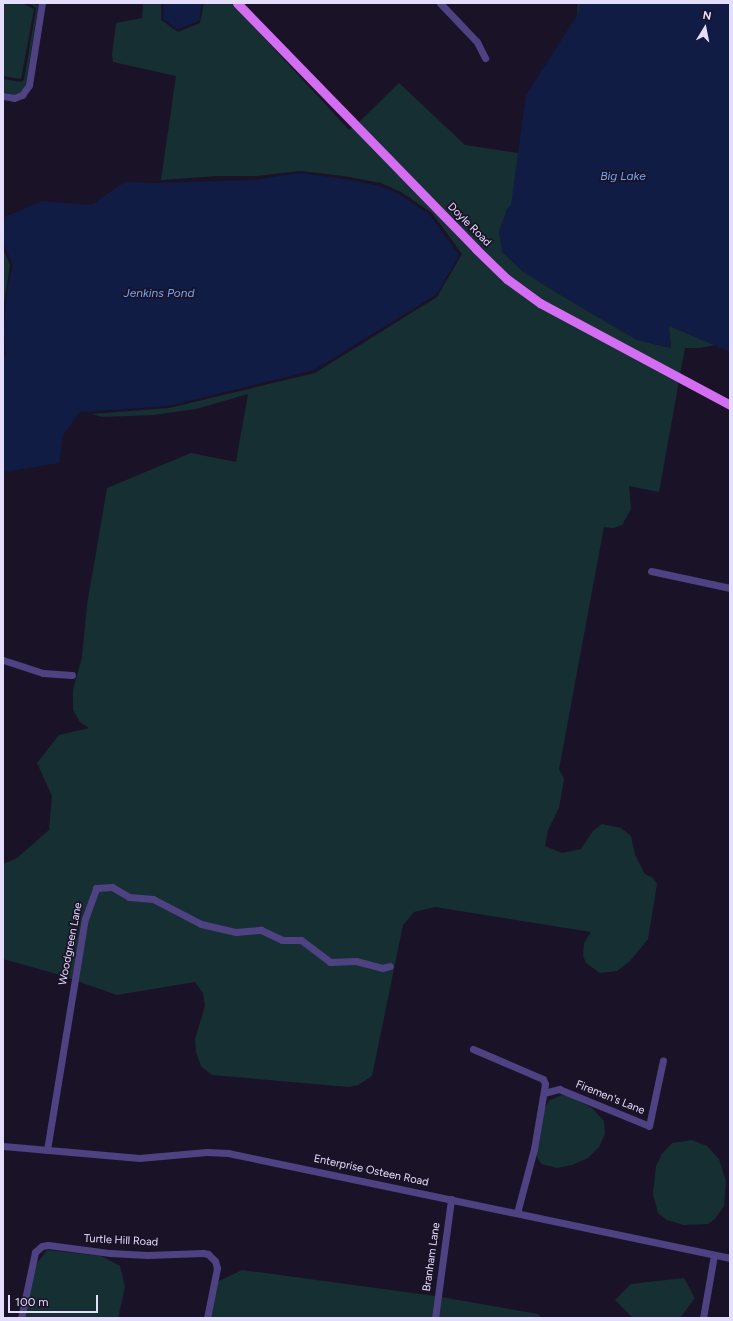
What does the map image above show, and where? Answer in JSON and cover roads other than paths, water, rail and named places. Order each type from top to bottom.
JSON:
[{"type":"main road","name":"Doyle Road","points":[[237,3],[507,279],[540,303],[730,405]]},
{"type":"street","points":[[3,96],[14,98],[22,96],[29,85],[42,3]]},
{"type":"street","points":[[440,3],[478,42],[485,58]]},
{"type":"street","points":[[651,571],[730,588]]},
{"type":"street","points":[[3,660],[43,673],[72,675]]},
{"type":"street","name":"Woodgreen Lane","points":[[47,1150],[85,919],[96,888],[112,887],[129,897],[153,899],[201,924],[236,932],[261,930],[282,940],[300,940],[330,962],[356,961],[382,968],[390,966]]},
{"type":"street","points":[[473,1049],[543,1079],[545,1084],[536,1128],[534,1149],[517,1213]]},
{"type":"street","name":"Firemen's Lane","points":[[544,1093],[559,1089],[649,1126],[663,1060]]},
{"type":"street","name":"Enterprise Osteen Road","points":[[3,1146],[139,1158],[207,1152],[228,1153],[730,1258]]},
{"type":"street","name":"Branham Lane","points":[[435,1318],[451,1199]]},
{"type":"street","name":"Turtle Hill Road","points":[[21,1318],[35,1252],[42,1246],[48,1245],[110,1253],[147,1255],[208,1254],[215,1261],[216,1268],[207,1318]]},
{"type":"street","points":[[703,1318],[714,1255]]},
{"type":"water","points":[[164,3],[201,3],[199,21],[177,29],[163,19]]},
{"type":"water","name":"Big Lake","points":[[580,3],[730,3],[730,352],[669,326],[671,348],[637,340],[522,271],[502,252],[499,232],[507,209],[511,205],[526,95],[578,14]]},
{"type":"water","name":"Jenkins Pond","points":[[300,173],[380,186],[399,194],[430,215],[459,255],[437,294],[314,370],[168,406],[80,412],[63,435],[59,463],[3,472],[3,357],[6,356],[4,329],[7,291],[13,265],[3,242],[5,217],[42,201],[91,205],[125,182],[155,183],[254,180]]}]
